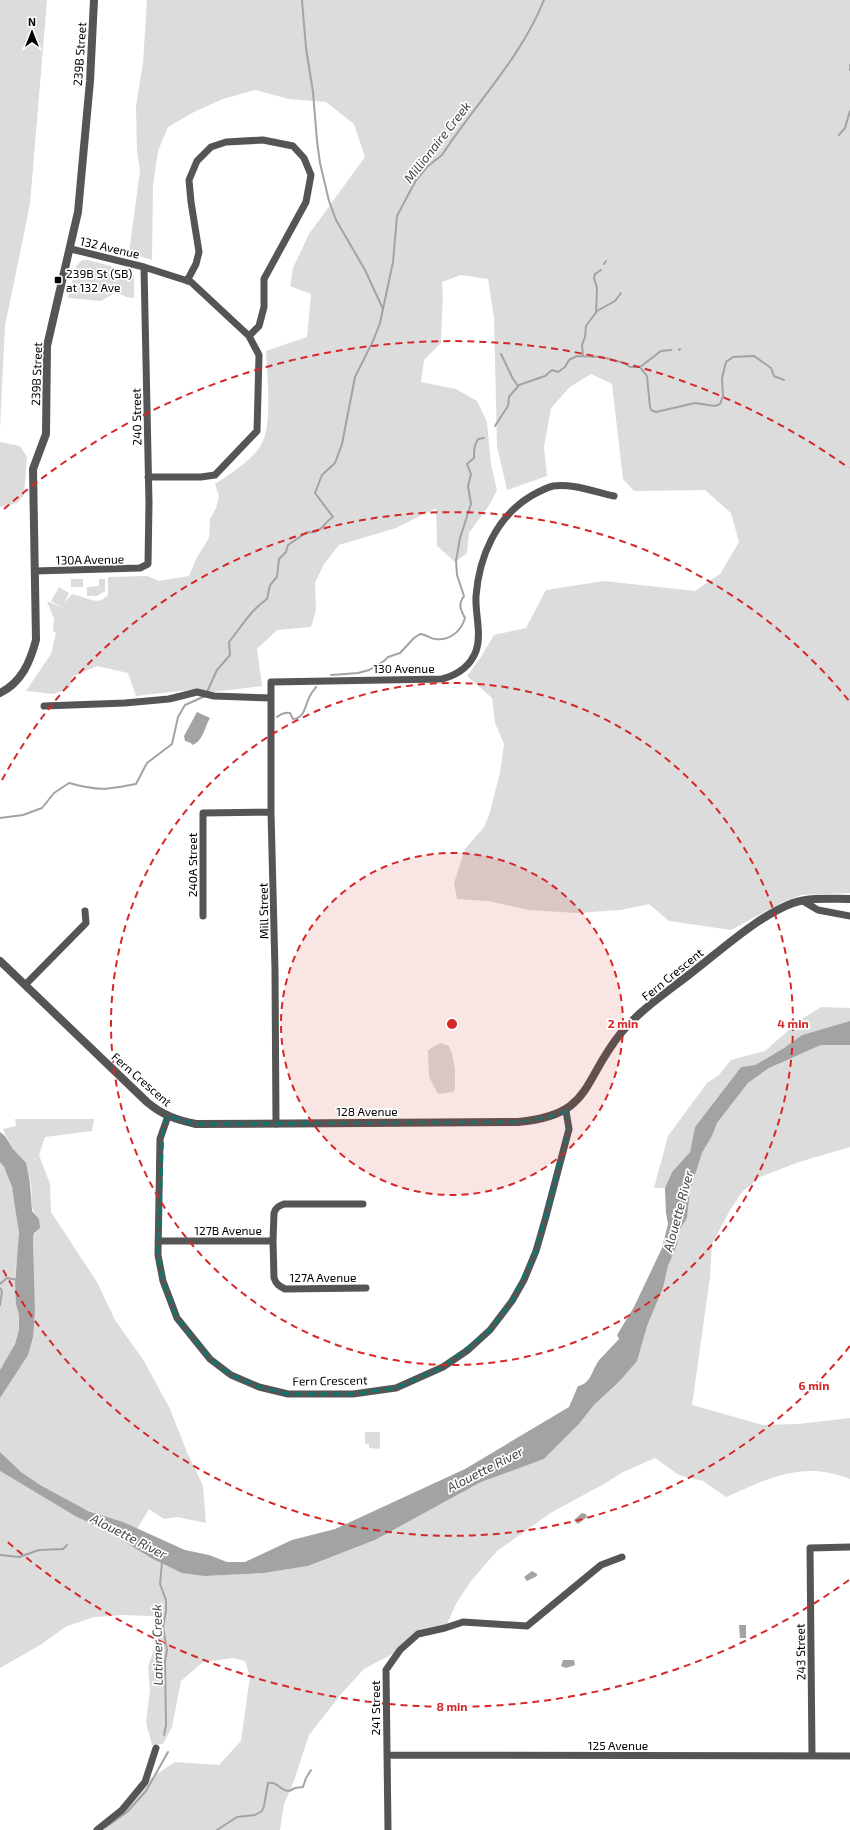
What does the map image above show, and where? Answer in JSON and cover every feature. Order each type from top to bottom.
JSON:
[{"type":"street","name":"239B Street","points":[[0,693],[9,689],[21,676],[30,660],[36,640],[33,469],[46,434],[47,346],[71,249],[78,212],[90,81],[94,0]]},
{"type":"street","points":[[187,281],[196,264],[199,252],[189,180],[197,161],[211,147],[226,142],[263,140],[293,146],[304,158],[311,175],[306,202],[264,279],[264,307],[259,326],[249,336]]},
{"type":"street","name":"132 Avenue","points":[[71,249],[144,267],[191,282],[249,336],[259,355],[257,431],[215,475],[201,477],[148,478]]},
{"type":"street","name":"240 Street","points":[[144,267],[149,556],[146,566]]},
{"type":"street","name":"130 Avenue","points":[[271,698],[272,682],[442,679],[458,673],[468,664],[478,645],[476,596],[486,551],[498,527],[508,514],[540,490],[553,486],[572,487],[614,496]]},
{"type":"street","name":"130A Avenue","points":[[35,571],[140,568],[146,566]]},
{"type":"street","points":[[44,706],[132,703],[169,699],[193,693],[214,696],[271,698]]},
{"type":"street","name":"Mill Street","points":[[271,698],[271,812],[275,970],[276,1124]]},
{"type":"street","name":"240A Street","points":[[203,916],[203,813],[271,812]]},
{"type":"street","name":"Fern Crescent","points":[[0,961],[147,1102],[168,1116],[160,1138],[158,1255],[163,1281],[177,1318],[210,1359],[231,1375],[259,1387],[288,1394],[353,1394],[396,1388],[444,1367],[468,1350],[490,1330],[512,1301],[524,1280],[536,1251],[545,1220],[569,1129],[566,1111],[581,1097],[598,1067],[621,1032],[652,1004],[740,935],[782,908],[803,901],[850,899]]},
{"type":"street","points":[[803,901],[818,910],[850,916]]},
{"type":"street","points":[[26,986],[86,923],[85,911]]},
{"type":"street","name":"128 Avenue","points":[[168,1116],[196,1124],[518,1122],[550,1117],[566,1111]]},
{"type":"street","name":"127B Avenue","points":[[158,1241],[273,1241],[274,1213],[275,1208],[279,1206],[284,1204],[363,1204]]},
{"type":"street","name":"127A Avenue","points":[[273,1241],[274,1278],[279,1286],[285,1289],[366,1288]]},
{"type":"street","name":"243 Street","points":[[812,1756],[810,1548],[850,1547]]},
{"type":"street","name":"241 Street","points":[[388,1830],[386,1670],[400,1650],[418,1634],[463,1622],[504,1626],[527,1626],[601,1565],[622,1557]]},
{"type":"street","points":[[97,1830],[122,1810],[145,1782],[156,1748]]},
{"type":"street","name":"125 Avenue","points":[[387,1755],[850,1756]]},
{"type":"highlighted area","points":[[566,1111],[569,1129],[536,1251],[512,1301],[490,1330],[443,1367],[396,1388],[353,1394],[288,1394],[259,1387],[231,1375],[210,1359],[177,1318],[163,1281],[158,1255],[163,1127],[168,1116],[196,1124],[518,1122],[550,1117]]},
{"type":"shaded area","points":[[0,0],[47,0],[30,204],[5,326],[0,428]]},
{"type":"shaded area","points":[[147,0],[850,0],[850,893],[801,895],[781,903],[731,930],[669,921],[649,904],[621,910],[577,913],[529,910],[488,901],[457,899],[454,883],[465,849],[484,827],[489,815],[500,773],[504,744],[495,723],[492,698],[467,676],[481,657],[494,635],[526,628],[546,590],[604,581],[695,591],[720,574],[739,542],[731,513],[705,490],[634,491],[623,479],[612,384],[591,374],[570,387],[551,408],[544,447],[547,476],[507,490],[497,446],[494,317],[488,279],[461,275],[442,282],[443,305],[441,343],[424,360],[421,382],[456,389],[477,401],[487,422],[491,465],[497,490],[490,504],[469,533],[467,553],[455,562],[437,546],[436,508],[396,528],[339,545],[324,564],[315,583],[316,610],[311,627],[277,630],[257,649],[262,686],[214,692],[197,689],[136,696],[128,673],[97,666],[72,677],[70,688],[53,694],[26,691],[51,654],[56,633],[53,631],[54,619],[47,601],[61,607],[51,601],[59,587],[69,593],[64,603],[72,594],[98,601],[102,600],[108,595],[108,577],[147,576],[159,581],[189,576],[196,559],[209,538],[210,519],[216,508],[219,496],[215,484],[249,459],[260,447],[263,441],[266,432],[268,410],[266,351],[307,337],[311,294],[290,286],[293,268],[309,234],[365,157],[354,124],[326,102],[289,99],[255,90],[223,99],[194,112],[168,127],[158,151],[153,185],[152,260],[129,253],[140,171],[137,151],[136,106],[143,63]]},
{"type":"shaded area","points":[[82,260],[88,260],[134,272],[132,274],[134,276],[134,298],[126,297],[116,292],[101,301],[68,298],[76,266]]},
{"type":"shaded area","points":[[0,442],[20,446],[27,457],[24,495],[17,503],[0,507]]},
{"type":"shaded area","points":[[71,579],[83,579],[83,587],[71,587]]},
{"type":"shaded area","points":[[99,579],[105,579],[105,591],[97,596],[87,596],[87,587],[99,586]]},
{"type":"shaded area","points":[[821,1007],[850,1008],[850,1021],[802,1035],[784,1048],[755,1065],[741,1067],[695,1127],[690,1152],[672,1172],[665,1188],[654,1188],[668,1136],[707,1083],[719,1075],[731,1060],[765,1051],[799,1021]]},
{"type":"shaded area","points":[[440,1043],[449,1046],[452,1054],[455,1069],[455,1089],[453,1092],[438,1094],[429,1077],[428,1050]]},
{"type":"shaded area","points":[[821,1045],[850,1045],[850,1147],[799,1162],[760,1177],[742,1192],[729,1212],[712,1244],[710,1277],[692,1405],[763,1425],[798,1424],[850,1418],[850,1479],[817,1471],[801,1471],[772,1478],[726,1497],[703,1481],[679,1475],[655,1458],[623,1472],[552,1512],[497,1551],[471,1581],[457,1602],[445,1628],[419,1633],[400,1650],[364,1669],[341,1694],[309,1735],[294,1781],[284,1804],[280,1830],[97,1830],[122,1810],[145,1782],[175,1762],[219,1765],[241,1741],[250,1676],[245,1661],[233,1658],[203,1662],[181,1681],[172,1727],[163,1744],[152,1745],[146,1723],[150,1690],[148,1667],[163,1623],[153,1616],[123,1615],[94,1617],[67,1626],[40,1645],[0,1668],[0,1471],[75,1516],[109,1532],[151,1558],[205,1576],[264,1573],[308,1566],[375,1540],[481,1482],[544,1459],[579,1424],[594,1405],[619,1383],[647,1326],[663,1288],[668,1266],[677,1245],[679,1231],[687,1218],[690,1191],[702,1153],[712,1136],[717,1123],[748,1083],[769,1068]]},
{"type":"shaded area","points":[[15,1119],[94,1119],[92,1131],[45,1137],[39,1155],[50,1184],[51,1212],[97,1282],[115,1320],[144,1361],[170,1409],[187,1452],[203,1486],[206,1523],[177,1517],[164,1519],[149,1509],[137,1529],[120,1521],[79,1507],[54,1494],[18,1470],[0,1452],[0,1398],[35,1309],[33,1239],[39,1219],[32,1207],[31,1184],[29,1176],[3,1129],[16,1126]]},
{"type":"shaded area","points":[[0,1162],[11,1186],[18,1218],[19,1241],[15,1289],[20,1326],[11,1352],[0,1370]]},
{"type":"shaded area","points":[[365,1432],[380,1432],[380,1449],[369,1448],[369,1444],[365,1444]]},
{"type":"water","points":[[197,712],[210,718],[199,741],[192,745],[191,743],[185,741],[184,736]]},
{"type":"water","name":"Alouette River","points":[[850,1021],[850,1045],[821,1045],[769,1068],[748,1083],[717,1123],[712,1136],[702,1153],[690,1191],[687,1218],[679,1231],[677,1245],[668,1266],[663,1288],[647,1326],[637,1361],[618,1383],[594,1405],[579,1424],[544,1459],[481,1482],[375,1540],[308,1566],[264,1573],[205,1576],[182,1573],[151,1558],[109,1532],[75,1516],[0,1471],[0,1452],[21,1472],[40,1485],[88,1511],[123,1522],[185,1550],[209,1555],[227,1562],[245,1562],[292,1540],[335,1529],[465,1469],[569,1407],[578,1386],[583,1385],[589,1379],[601,1358],[619,1339],[617,1335],[634,1307],[662,1248],[668,1224],[665,1188],[672,1172],[690,1152],[695,1127],[741,1067],[755,1065],[784,1048],[802,1035]]},
{"type":"water","points":[[0,1132],[5,1136],[13,1149],[26,1163],[30,1183],[32,1211],[39,1219],[40,1228],[34,1233],[33,1239],[35,1309],[33,1337],[28,1355],[0,1398],[0,1370],[15,1344],[19,1330],[19,1315],[16,1304],[15,1284],[19,1233],[12,1187],[4,1167],[0,1162]]},
{"type":"water","points":[[582,1513],[586,1514],[587,1517],[578,1524],[574,1520]]},
{"type":"water","points":[[532,1571],[537,1574],[537,1576],[527,1581],[524,1577]]},
{"type":"water","points":[[739,1625],[746,1625],[746,1638],[740,1638]]},
{"type":"water","points":[[563,1660],[574,1660],[575,1665],[566,1668],[561,1666]]},
{"type":"waterway","points":[[302,0],[306,48],[313,92],[317,141],[320,163],[329,201],[336,220],[365,270],[383,309]]},
{"type":"waterway","name":"Millionaire Creek","points":[[207,692],[217,670],[230,655],[229,642],[251,613],[267,599],[270,585],[277,577],[279,559],[286,552],[288,545],[307,532],[316,532],[333,517],[315,493],[322,475],[335,463],[342,444],[355,377],[373,341],[380,323],[393,262],[397,216],[416,180],[428,166],[442,155],[523,42],[544,0]]},
{"type":"waterway","points":[[850,65],[850,70]]},
{"type":"waterway","points":[[839,135],[845,128],[850,111]]},
{"type":"waterway","points":[[596,313],[597,288],[594,278],[595,274],[601,270]]},
{"type":"waterway","points":[[583,356],[582,345],[585,337],[586,326],[597,311],[615,301],[621,293]]},
{"type":"waterway","points":[[640,367],[661,351],[671,350]]},
{"type":"waterway","points":[[501,354],[518,386]]},
{"type":"waterway","points":[[495,426],[508,406],[509,397],[519,385],[545,376],[552,370],[558,372],[565,367],[569,360],[577,356],[602,357],[624,363],[630,367],[640,367],[647,376],[651,410],[656,412],[695,403],[715,406],[720,404],[723,396],[722,378],[726,362],[733,357],[754,356],[771,368],[774,376],[784,380]]},
{"type":"waterway","points":[[331,675],[358,673],[369,670],[388,657],[400,653],[414,638],[420,634],[433,639],[445,639],[450,637],[461,627],[465,618],[460,607],[464,596],[457,575],[456,561],[460,538],[471,504],[468,486],[471,474],[467,464],[474,458],[474,448],[478,439],[484,438]]},
{"type":"waterway","points":[[277,717],[286,713],[290,713],[293,719],[300,716],[305,710],[311,693],[316,687]]},
{"type":"waterway","points":[[0,818],[23,815],[42,808],[54,793],[69,783],[102,789],[136,784],[147,763],[172,744],[178,717],[185,705],[205,696]]},
{"type":"waterway","points":[[0,1284],[7,1278],[18,1280]]},
{"type":"waterway","points":[[0,1288],[2,1291],[0,1305]]},
{"type":"waterway","points":[[0,1555],[19,1557],[39,1550],[63,1549],[67,1545]]},
{"type":"waterway","name":"Latimer Creek","points":[[162,1562],[160,1584],[166,1600],[166,1611],[163,1627],[167,1650],[165,1661],[166,1725],[164,1735]]},
{"type":"waterway","name":"Latimer Creek","points":[[106,1827],[127,1812],[146,1791],[168,1752]]},
{"type":"waterway","name":"Latimer Creek","points":[[217,1830],[237,1817],[255,1815],[262,1811],[268,1783],[274,1783],[286,1791],[303,1787],[311,1770]]},
{"type":"place","name":"239B St (SB) at 132 Ave","points":[[58,280]]}]
